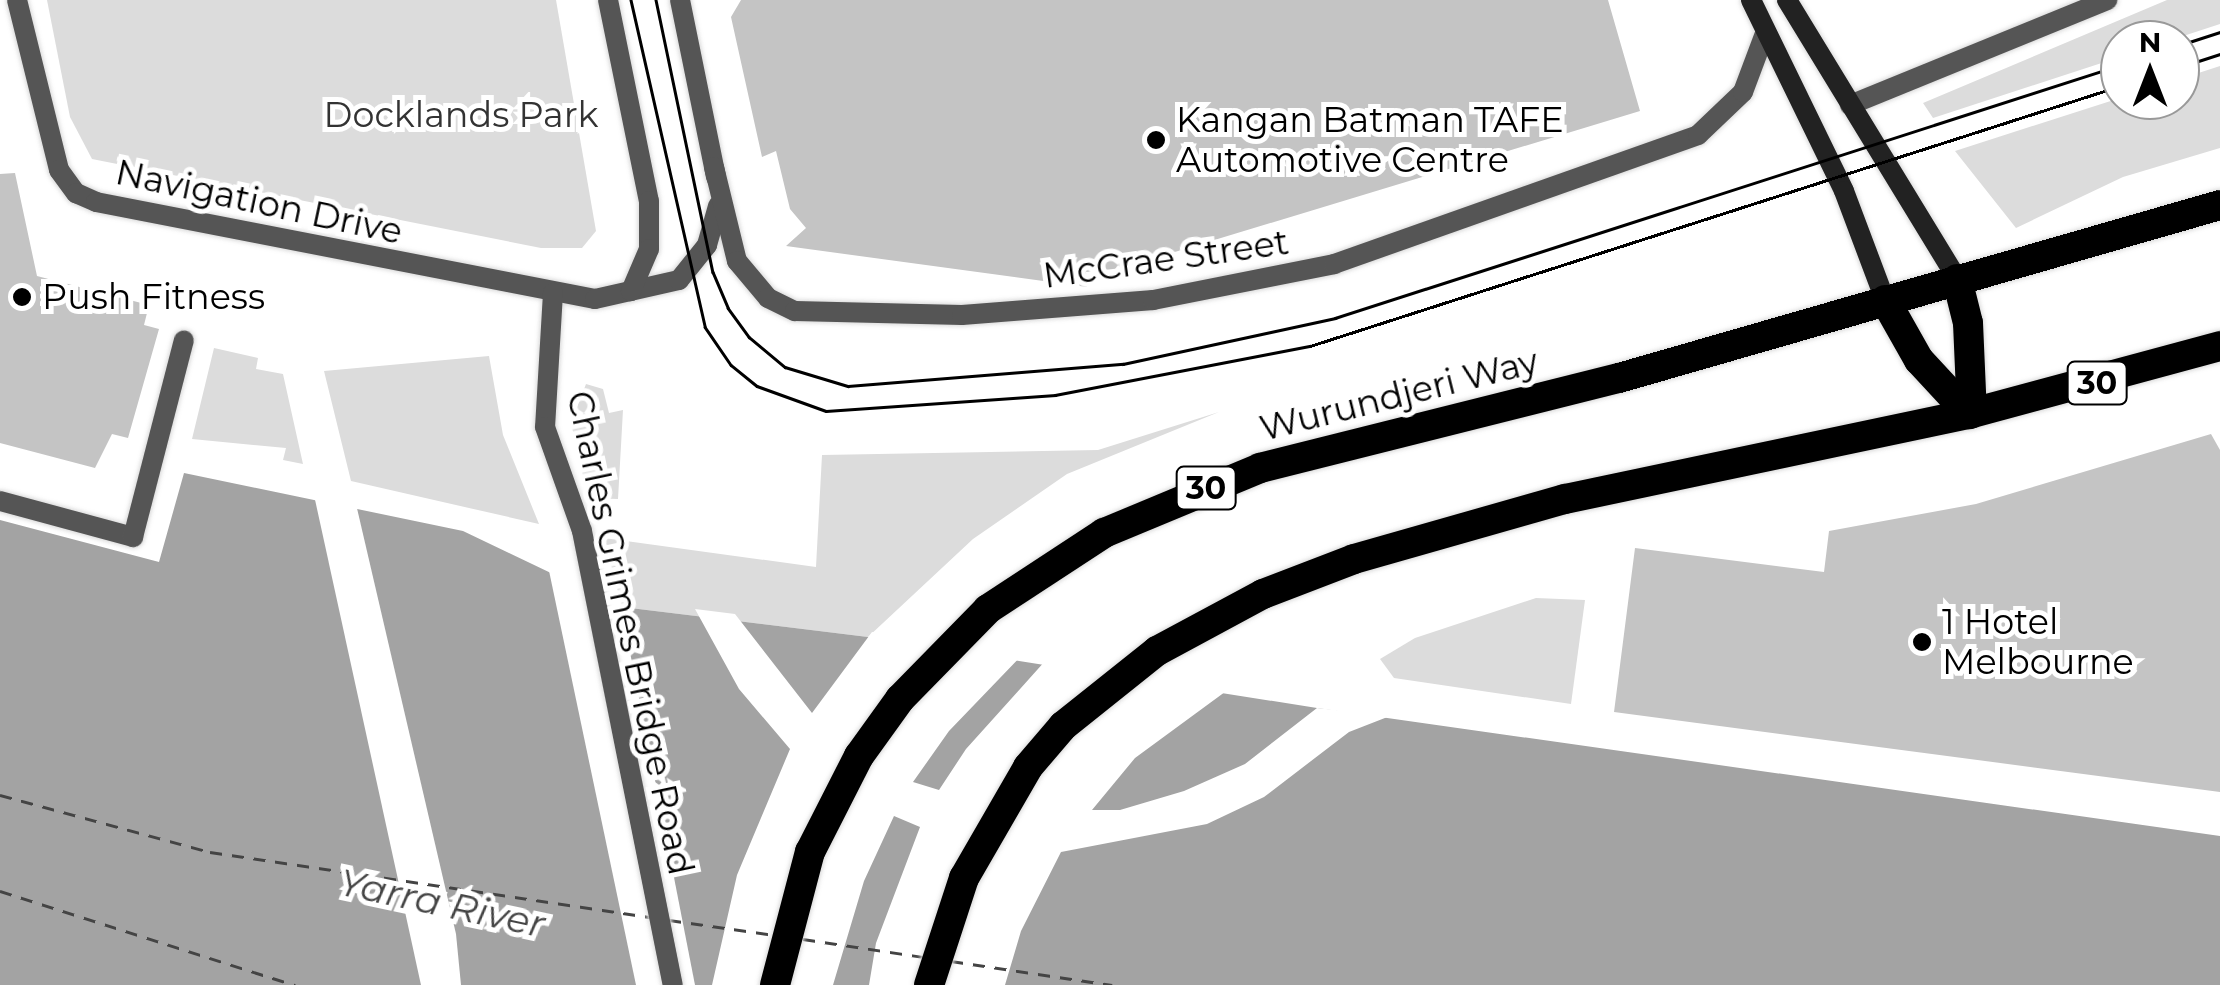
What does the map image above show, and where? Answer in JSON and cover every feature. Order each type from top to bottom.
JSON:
[{"type":"highway","name":"Wurundjeri Way","points":[[774,985],[810,852],[859,756],[931,663],[988,609],[1039,570],[1179,498],[1260,468],[1884,300],[2217,203]]},
{"type":"highway","points":[[1957,279],[1968,323],[1971,414]]},
{"type":"highway","points":[[1884,300],[1919,360],[1971,414]]},
{"type":"highway","name":"30","points":[[929,985],[944,926],[998,814],[1028,767],[1103,691],[1157,651],[1263,594],[1354,559],[1508,514],[1971,414],[2220,346]]},
{"type":"street","name":"Navigation Drive","points":[[17,0],[52,150],[62,178],[82,196],[553,294],[594,299],[679,280],[707,245],[718,211],[714,167]]},
{"type":"street","points":[[608,0],[649,200],[649,249],[632,292]]},
{"type":"street","points":[[680,0],[714,167]]},
{"type":"street","points":[[1751,0],[1764,36],[1844,191],[1884,300]]},
{"type":"street","points":[[1788,0],[1957,279]]},
{"type":"street","points":[[1850,106],[2107,0]]},
{"type":"street","name":"McCrae Street","points":[[714,167],[736,261],[768,298],[795,311],[962,315],[1152,300],[1334,264],[1698,135],[1742,92],[1764,36]]},
{"type":"street","name":"Charles Grimes Bridge Road","points":[[553,294],[542,410],[582,532],[673,985]]},
{"type":"street","points":[[0,501],[132,537],[184,340]]},
{"type":"green space","name":"Docklands Park","points":[[47,0],[556,0],[596,231],[582,248],[541,248],[92,159],[70,117]]},
{"type":"green space","points":[[2167,0],[2220,0],[2220,24],[2200,31],[2200,20],[2120,20]]},
{"type":"green space","points":[[2100,28],[2100,64],[1933,118],[1923,103]]},
{"type":"green space","points":[[2220,66],[2220,148],[2123,177],[2016,228],[1955,151],[2100,104],[2100,120],[2200,120],[2200,72]]},
{"type":"green space","points":[[214,348],[258,358],[256,369],[283,374],[303,464],[283,460],[286,448],[192,439]]},
{"type":"green space","points":[[489,356],[503,435],[539,524],[351,481],[324,371]]},
{"type":"green space","points":[[586,384],[603,389],[609,413],[623,410],[618,499],[588,498],[571,423]]},
{"type":"green space","points":[[1219,412],[1067,474],[973,539],[868,637],[622,607],[604,538],[816,567],[822,455],[1098,450]]},
{"type":"green space","points":[[1536,598],[1585,600],[1571,704],[1394,678],[1380,659],[1415,638]]},
{"type":"water","name":"Yarra River","points":[[184,473],[463,531],[622,607],[868,637],[1317,708],[2220,836],[2220,985],[0,985],[0,520],[159,562]]},
{"type":"pier","points":[[314,495],[356,504],[456,934],[461,985],[421,985]]},
{"type":"pier","points":[[548,566],[620,601],[695,985],[636,985]]},
{"type":"pier","points":[[695,609],[735,614],[812,713],[872,632],[1021,656],[949,731],[913,782],[939,790],[966,749],[1046,660],[1229,689],[1135,758],[1092,810],[1120,810],[1184,791],[1245,764],[1317,708],[1390,716],[1349,732],[1264,797],[1207,824],[1061,852],[1021,931],[1005,985],[869,985],[876,943],[920,827],[894,816],[864,881],[833,985],[712,985],[737,875],[790,749],[739,689]]},
{"type":"building","name":"Kangan Batman TAFE Automotive Centre","points":[[741,0],[1608,0],[1640,111],[1122,268],[1086,272],[1087,287],[786,246],[806,228],[790,209],[776,151],[762,157],[731,17]]},
{"type":"building","points":[[15,173],[37,276],[149,305],[144,325],[159,329],[128,438],[112,434],[95,468],[0,443],[0,174]]},
{"type":"building","name":"1 Hotel Melbourne","points":[[2211,434],[2220,450],[2220,792],[1614,712],[1635,548],[1824,572],[1829,531],[1976,504]]},
{"type":"ferry route","points":[[0,795],[210,852],[651,917]]},
{"type":"ferry route","points":[[0,891],[295,985]]},
{"type":"ferry route","points":[[669,920],[775,935]]},
{"type":"ferry route","points":[[803,939],[923,957]]},
{"type":"ferry route","points":[[951,961],[1112,985]]},
{"type":"tram line","points":[[631,0],[705,327],[731,365],[757,386],[826,411],[1055,395],[1310,346],[2100,92]]},
{"type":"tram line","points":[[656,0],[713,272],[728,308],[749,337],[785,367],[848,386],[1123,364],[1335,318],[2100,71]]},
{"type":"tram line","points":[[2200,38],[2220,32]]},
{"type":"tram line","points":[[2200,60],[2220,54]]},
{"type":"place","name":"Kangan Batman TAFE Automotive Centre","points":[[1156,140]]},
{"type":"place","name":"Push Fitness","points":[[22,297]]},
{"type":"place","name":"1 Hotel Melbourne","points":[[1922,642]]}]
